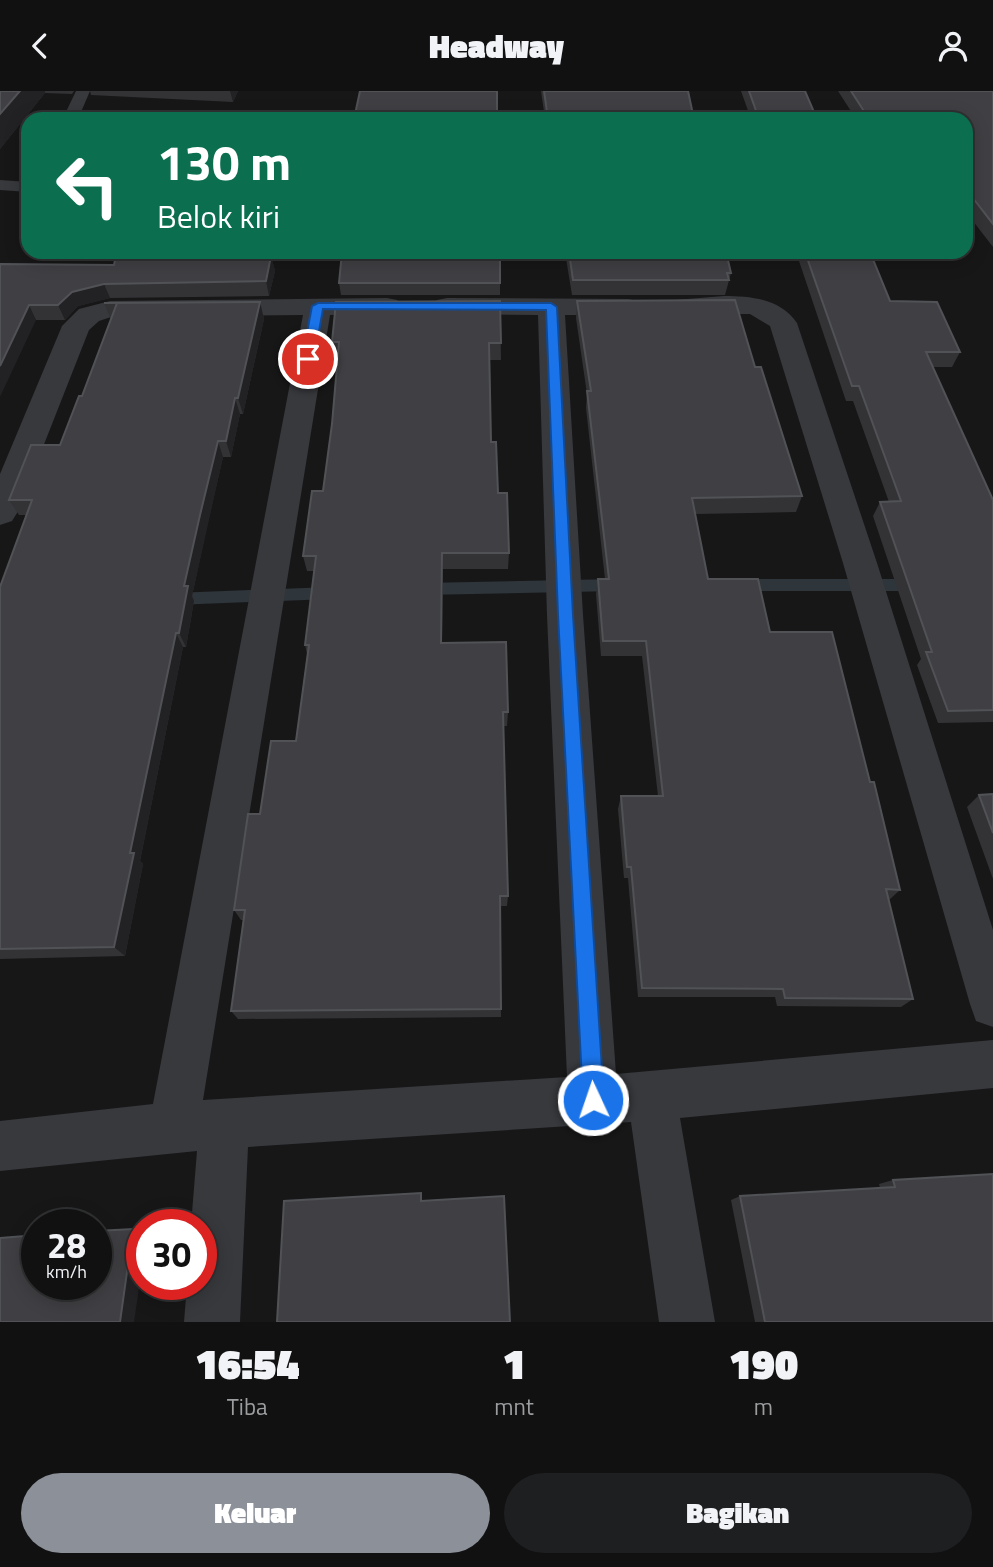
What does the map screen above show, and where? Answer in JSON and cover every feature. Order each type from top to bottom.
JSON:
[{"type":"street","points":[[174,1127],[266,590],[318,306]]},
{"type":"street","points":[[0,513],[76,326],[96,312],[110,309],[318,306],[754,306],[769,310],[783,323],[860,563],[993,1004]]},
{"type":"street","points":[[551,307],[565,615],[593,1100]]},
{"type":"street","points":[[0,1146],[224,1123],[652,1096],[993,1063]]},
{"type":"street","points":[[652,1096],[687,1322]]},
{"type":"street","points":[[212,1322],[224,1123]]},
{"type":"lane","points":[[73,112],[83,91]]},
{"type":"lane","points":[[0,185],[21,183]]},
{"type":"building","points":[[0,91],[20,91],[0,114]]},
{"type":"building","points":[[360,91],[497,91],[497,112],[356,112]]},
{"type":"building","points":[[544,91],[688,91],[692,112],[547,112]]},
{"type":"building","points":[[749,91],[805,91],[814,112],[756,112]]},
{"type":"building","points":[[851,91],[993,91],[993,224],[973,198],[973,112],[864,112]]},
{"type":"building","points":[[270,259],[266,281],[104,284],[72,292],[58,305],[29,305],[0,366],[0,264],[114,265],[115,260]]},
{"type":"building","points":[[341,259],[500,259],[500,283],[339,283]]},
{"type":"building","points":[[570,259],[728,259],[731,273],[727,273],[729,280],[573,280]]},
{"type":"building","points":[[807,259],[873,259],[890,301],[937,302],[960,352],[926,352],[993,500],[993,710],[948,711],[926,652],[932,652],[880,502],[901,501],[859,386],[852,386]]},
{"type":"building","points":[[735,300],[755,367],[761,367],[802,496],[692,498],[708,579],[758,579],[770,632],[832,632],[870,782],[874,782],[900,890],[886,889],[913,999],[785,998],[783,989],[642,988],[631,867],[627,867],[621,796],[663,796],[646,641],[603,641],[598,579],[609,579],[587,391],[591,391],[577,301]]},
{"type":"building","points":[[500,301],[501,343],[489,343],[491,442],[496,442],[498,493],[507,493],[509,553],[442,553],[441,643],[506,642],[508,712],[503,712],[508,896],[500,896],[501,1009],[231,1011],[245,910],[234,910],[248,814],[260,814],[271,741],[296,741],[309,645],[305,645],[316,556],[303,556],[312,491],[323,491],[332,424],[339,342],[332,342],[336,302]]},
{"type":"building","points":[[260,302],[226,441],[218,441],[200,515],[184,586],[188,586],[179,633],[176,633],[130,853],[134,853],[114,947],[0,949],[0,587],[32,500],[9,500],[31,445],[60,445],[79,396],[82,396],[117,303],[104,303]]},
{"type":"building","points":[[993,794],[993,833],[979,795]]},
{"type":"building","points":[[993,1174],[993,1322],[765,1322],[740,1196],[895,1187],[893,1180]]},
{"type":"building","points":[[421,1193],[421,1201],[504,1196],[510,1322],[277,1322],[284,1201]]},
{"type":"building","points":[[126,1229],[126,1279],[120,1322],[0,1322],[0,1238],[21,1236],[21,1300],[112,1300],[112,1230]]},
{"type":"waterway","points":[[422,589],[617,585]]},
{"type":"waterway","points":[[741,585],[918,585]]},
{"type":"waterway","points":[[174,599],[330,593]]},
{"type":"route","points":[[308,359],[318,306],[551,307],[565,615],[593,1100]]}]
